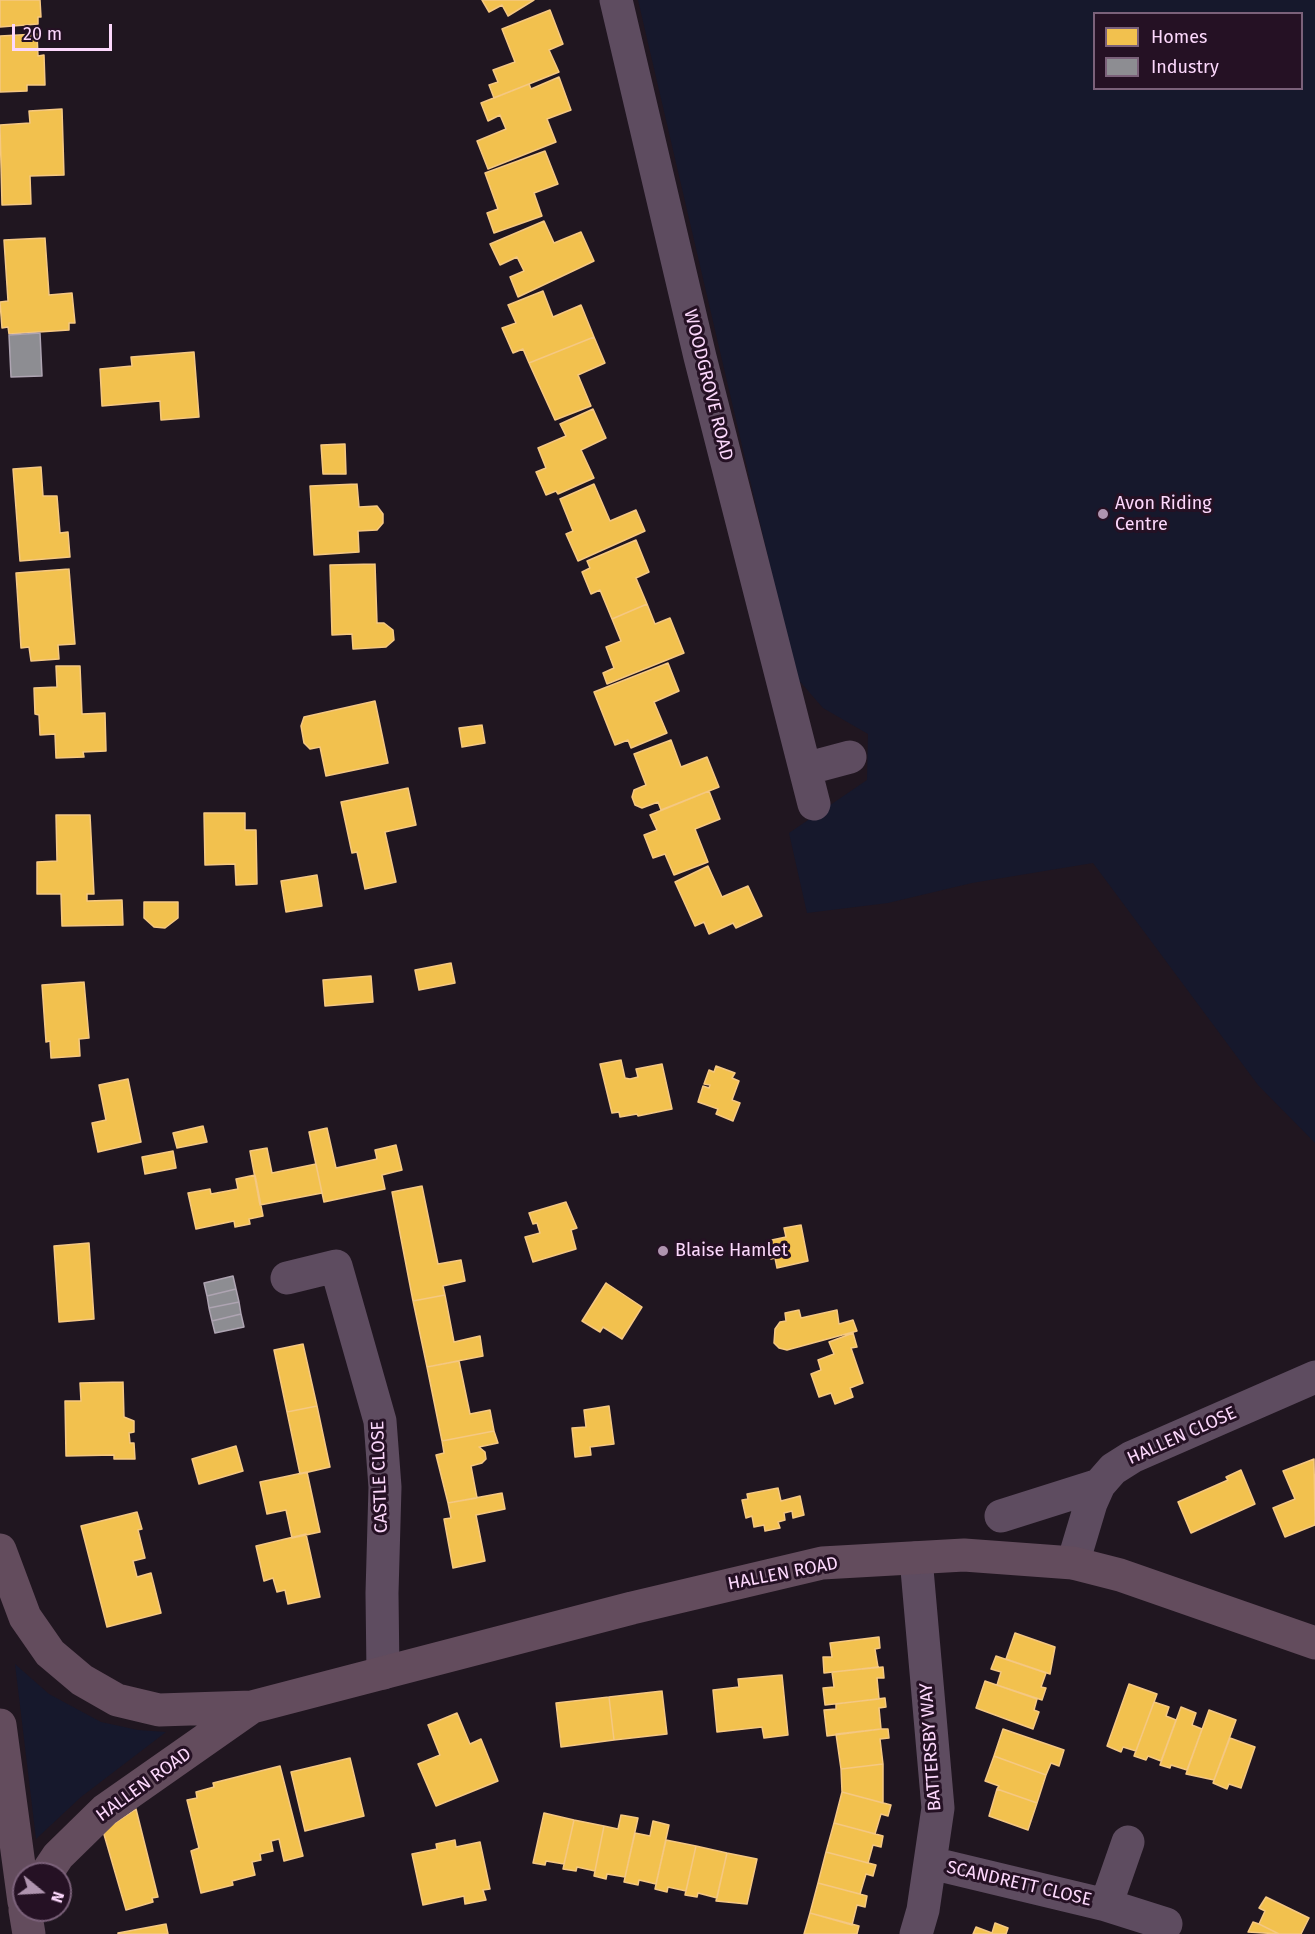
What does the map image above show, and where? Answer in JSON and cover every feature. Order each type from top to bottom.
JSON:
[{"type":"main road","name":"HALLEN ROAD","points":[[0,1550],[25,1617],[50,1653],[82,1680],[117,1700],[159,1710],[252,1707],[632,1608],[822,1563],[964,1555],[1073,1563],[1120,1575],[1315,1644]]},
{"type":"main road","name":"HALLEN ROAD","points":[[54,1862],[105,1810],[252,1707]]},
{"type":"main road","points":[[0,1725],[19,1862]]},
{"type":"street","name":"WOODGROVE ROAD","points":[[616,0],[700,357],[814,804]]},
{"type":"street","points":[[805,769],[850,757]]},
{"type":"street","name":"CASTLE CLOSE","points":[[287,1278],[336,1266],[380,1421],[385,1487],[382,1593],[383,1673]]},
{"type":"street","name":"HALLEN CLOSE","points":[[1073,1563],[1091,1503],[1099,1485],[1113,1469],[1132,1457],[1315,1377]]},
{"type":"street","points":[[1001,1516],[1099,1485]]},
{"type":"street","name":"BATTERSBY WAY","points":[[916,1558],[938,1808],[923,1910],[916,1934]]},
{"type":"street","name":"SCANDRETT CLOSE","points":[[1107,1905],[1128,1842]]},
{"type":"street","name":"SCANDRETT CLOSE","points":[[931,1863],[1107,1905],[1166,1924]]},
{"type":"shaded area","name":"Avon Riding Centre","points":[[638,0],[1315,0],[1315,1143],[1258,1085],[1093,863],[972,883],[888,903],[807,913],[789,833],[867,780],[868,734],[823,708],[796,677]]},
{"type":"shaded area","points":[[15,1664],[49,1694],[101,1722],[138,1730],[166,1732],[81,1797],[36,1839]]},
{"type":"building: Homes","points":[[0,0],[40,0],[41,17],[38,17],[38,24],[0,27]]},
{"type":"building: Homes","points":[[482,0],[534,0],[508,16],[502,5],[489,12]]},
{"type":"building: Homes","points":[[550,10],[563,44],[549,50],[559,72],[494,98],[489,85],[498,82],[493,70],[515,62],[502,29]]},
{"type":"building: Homes","points":[[37,34],[38,56],[44,55],[45,85],[27,85],[27,91],[0,92],[0,36]]},
{"type":"building: Homes","points":[[559,77],[571,110],[547,119],[556,142],[488,169],[477,141],[506,129],[500,115],[488,121],[481,103],[529,84],[531,89]]},
{"type":"building: Homes","points":[[62,109],[64,175],[30,176],[31,204],[2,205],[0,125],[30,123],[29,111]]},
{"type":"building: Homes","points":[[545,151],[558,184],[534,193],[542,216],[494,233],[487,213],[498,209],[485,173]]},
{"type":"building: Homes","points":[[544,221],[554,243],[581,232],[594,261],[518,297],[510,277],[524,271],[517,257],[500,265],[490,244]]},
{"type":"building: Homes","points":[[45,238],[49,295],[72,293],[75,323],[69,323],[69,330],[9,334],[8,327],[2,328],[0,302],[8,301],[4,240]]},
{"type":"building: Homes","points":[[543,291],[553,317],[581,305],[594,337],[529,363],[523,349],[513,353],[502,328],[516,323],[508,305]]},
{"type":"building: Homes","points":[[594,337],[605,363],[578,375],[591,406],[555,420],[529,363]]},
{"type":"building: Homes","points":[[194,352],[199,417],[161,420],[160,401],[102,406],[100,369],[132,366],[131,357]]},
{"type":"building: Homes","points":[[593,409],[606,438],[581,450],[594,478],[558,494],[556,491],[546,495],[536,472],[546,468],[538,448],[566,436],[560,424]]},
{"type":"building: Homes","points":[[345,444],[346,474],[323,474],[321,445]]},
{"type":"building: Homes","points":[[41,467],[43,496],[57,496],[60,533],[68,532],[70,557],[20,561],[13,469]]},
{"type":"building: Homes","points":[[357,484],[359,507],[377,506],[383,514],[383,523],[377,530],[358,531],[359,552],[314,555],[310,486]]},
{"type":"building: Homes","points":[[594,484],[610,521],[636,510],[645,531],[578,561],[566,534],[573,531],[560,499]]},
{"type":"building: Homes","points":[[636,540],[649,572],[636,578],[647,604],[612,619],[600,590],[591,594],[582,572],[590,568],[587,561]]},
{"type":"building: Homes","points":[[375,564],[377,623],[384,623],[393,630],[394,640],[386,647],[353,649],[352,634],[332,635],[330,565]]},
{"type":"building: Homes","points":[[69,569],[75,644],[58,645],[59,659],[31,661],[29,647],[21,648],[16,573]]},
{"type":"building: Homes","points":[[647,604],[655,624],[670,618],[684,653],[607,684],[603,673],[614,668],[606,647],[621,641],[612,619]]},
{"type":"building: Homes","points":[[668,663],[679,691],[654,702],[667,733],[631,748],[628,740],[615,745],[594,692]]},
{"type":"building: Homes","points":[[56,666],[80,666],[82,714],[105,713],[106,751],[83,752],[84,757],[56,758],[55,734],[40,735],[39,715],[35,714],[34,688],[57,687]]},
{"type":"building: Homes","points":[[375,701],[388,763],[326,776],[320,747],[310,749],[304,743],[301,726],[304,717]]},
{"type":"building: Homes","points":[[482,725],[485,743],[462,747],[459,728]]},
{"type":"building: Homes","points":[[671,740],[681,767],[707,757],[719,787],[661,810],[658,802],[642,808],[635,805],[632,797],[634,790],[646,785],[634,754]]},
{"type":"building: Homes","points":[[408,788],[416,825],[385,832],[396,882],[365,889],[357,852],[352,853],[341,802]]},
{"type":"building: Homes","points":[[709,791],[720,819],[695,829],[708,862],[674,875],[665,854],[653,858],[644,835],[657,830],[650,815]]},
{"type":"building: Homes","points":[[204,813],[245,813],[245,830],[256,830],[257,884],[236,885],[235,864],[205,865]]},
{"type":"building: Homes","points":[[56,815],[90,815],[94,894],[87,894],[87,901],[122,900],[123,925],[62,926],[61,894],[37,894],[37,862],[57,861]]},
{"type":"building: Homes","points":[[708,866],[722,897],[748,886],[762,916],[736,928],[733,923],[709,934],[704,922],[695,926],[675,882]]},
{"type":"building: Homes","points":[[317,875],[322,906],[286,912],[281,881]]},
{"type":"building: Homes","points":[[144,902],[178,902],[178,918],[165,928],[154,927],[144,918]]},
{"type":"building: Homes","points":[[451,963],[455,983],[419,990],[415,970]]},
{"type":"building: Homes","points":[[371,976],[373,1002],[325,1006],[323,980]]},
{"type":"building: Homes","points":[[84,982],[89,1038],[79,1039],[80,1056],[51,1058],[50,1041],[46,1042],[42,985]]},
{"type":"building: Homes","points":[[621,1060],[625,1078],[630,1079],[638,1077],[636,1069],[662,1064],[672,1109],[638,1116],[637,1114],[620,1117],[619,1112],[612,1113],[600,1064]]},
{"type":"building: Homes","points":[[716,1066],[735,1073],[732,1078],[739,1081],[732,1100],[740,1103],[733,1121],[716,1114],[718,1109],[698,1102],[703,1086],[709,1088],[710,1085],[704,1084],[709,1070],[714,1072]]},
{"type":"building: Homes","points":[[128,1079],[141,1142],[98,1152],[92,1123],[106,1120],[99,1085]]},
{"type":"building: Homes","points":[[203,1126],[207,1142],[177,1148],[173,1133]]},
{"type":"building: Homes","points":[[327,1128],[336,1168],[377,1159],[375,1150],[396,1145],[402,1170],[382,1175],[385,1189],[324,1202],[309,1132]]},
{"type":"building: Homes","points":[[267,1148],[272,1173],[316,1164],[322,1193],[260,1205],[250,1151]]},
{"type":"building: Homes","points":[[173,1151],[176,1168],[145,1174],[142,1157]]},
{"type":"building: Homes","points":[[255,1175],[263,1216],[249,1219],[250,1224],[235,1227],[234,1221],[196,1229],[188,1193],[210,1189],[211,1194],[238,1189],[236,1179]]},
{"type":"building: Homes","points":[[422,1186],[438,1264],[461,1260],[465,1281],[443,1286],[445,1295],[413,1301],[392,1192]]},
{"type":"building: Homes","points":[[566,1202],[577,1228],[571,1230],[576,1249],[533,1262],[525,1237],[540,1233],[537,1223],[533,1224],[529,1213]]},
{"type":"building: Homes","points":[[801,1225],[808,1261],[777,1268],[775,1258],[771,1259],[767,1241],[786,1237],[784,1228]]},
{"type":"building: Homes","points":[[89,1243],[94,1319],[59,1322],[54,1246]]},
{"type":"building: Homes","points":[[606,1283],[642,1307],[622,1339],[603,1327],[600,1332],[582,1321]]},
{"type":"building: Homes","points":[[445,1295],[454,1342],[480,1336],[483,1356],[427,1367],[413,1301]]},
{"type":"building: Homes","points":[[799,1310],[801,1318],[837,1310],[839,1324],[853,1320],[857,1331],[787,1350],[779,1348],[774,1343],[775,1329],[780,1322],[786,1321],[785,1313]]},
{"type":"building: Homes","points":[[853,1333],[857,1347],[851,1348],[863,1383],[850,1388],[853,1397],[835,1404],[831,1393],[819,1397],[811,1374],[821,1370],[818,1360],[834,1354],[829,1342]]},
{"type":"building: Homes","points":[[303,1344],[317,1406],[287,1412],[274,1350]]},
{"type":"building: Homes","points":[[459,1361],[470,1414],[490,1410],[494,1431],[442,1441],[427,1367]]},
{"type":"building: Homes","points":[[123,1382],[124,1417],[134,1421],[134,1432],[129,1433],[130,1443],[134,1443],[135,1459],[114,1459],[114,1455],[66,1456],[65,1401],[81,1401],[80,1383]]},
{"type":"building: Homes","points":[[317,1406],[330,1467],[300,1474],[287,1412]]},
{"type":"building: Homes","points":[[609,1406],[614,1444],[590,1447],[591,1455],[575,1457],[572,1428],[586,1427],[584,1410]]},
{"type":"building: Homes","points":[[494,1431],[498,1443],[479,1447],[485,1452],[486,1459],[482,1463],[471,1466],[477,1498],[448,1503],[436,1455],[444,1453],[442,1441]]},
{"type":"building: Homes","points":[[236,1446],[243,1471],[199,1484],[192,1459]]},
{"type":"building: Homes","points":[[1314,1459],[1315,1525],[1285,1537],[1273,1508],[1295,1499],[1283,1471]]},
{"type":"building: Homes","points":[[1241,1470],[1255,1504],[1191,1533],[1178,1502],[1228,1480],[1226,1477]]},
{"type":"building: Homes","points":[[307,1472],[320,1532],[292,1538],[286,1510],[267,1514],[260,1482]]},
{"type":"building: Homes","points":[[778,1488],[781,1501],[800,1496],[804,1515],[793,1518],[792,1511],[784,1513],[785,1520],[778,1522],[780,1528],[765,1531],[764,1525],[754,1527],[752,1516],[746,1518],[742,1500],[748,1499],[747,1494]]},
{"type":"building: Homes","points":[[502,1493],[505,1509],[476,1515],[485,1561],[453,1568],[444,1519],[451,1518],[448,1503]]},
{"type":"building: Homes","points":[[137,1512],[142,1529],[138,1530],[145,1558],[133,1561],[137,1577],[151,1573],[161,1613],[107,1627],[81,1526]]},
{"type":"building: Homes","points":[[306,1534],[320,1597],[288,1604],[285,1590],[277,1592],[273,1578],[264,1581],[256,1546]]},
{"type":"building: Homes","points":[[1015,1633],[1055,1647],[1050,1674],[1006,1659]]},
{"type":"building: Homes","points":[[879,1637],[880,1648],[875,1649],[878,1667],[824,1673],[823,1657],[832,1657],[830,1643]]},
{"type":"building: Homes","points":[[996,1656],[1046,1673],[1041,1687],[1046,1688],[1042,1700],[997,1685],[1001,1672],[991,1669]]},
{"type":"building: Homes","points":[[883,1667],[884,1678],[877,1678],[879,1699],[825,1705],[823,1688],[834,1687],[832,1672]]},
{"type":"building: Homes","points":[[782,1675],[788,1735],[764,1738],[762,1727],[717,1732],[713,1690],[739,1687],[738,1679]]},
{"type":"building: Homes","points":[[985,1681],[1037,1699],[1034,1710],[1039,1712],[1033,1729],[976,1708]]},
{"type":"building: Homes","points":[[1129,1684],[1157,1694],[1136,1751],[1123,1747],[1121,1752],[1107,1746]]},
{"type":"building: Homes","points":[[662,1691],[667,1734],[614,1740],[609,1697]]},
{"type":"building: Homes","points":[[609,1697],[614,1740],[561,1747],[556,1703]]},
{"type":"building: Homes","points":[[885,1698],[886,1707],[879,1708],[881,1729],[827,1736],[824,1710],[836,1709],[836,1704]]},
{"type":"building: Homes","points":[[1154,1702],[1169,1707],[1166,1716],[1176,1720],[1161,1761],[1148,1756],[1146,1760],[1134,1756]]},
{"type":"building: Homes","points":[[1181,1707],[1196,1713],[1192,1725],[1202,1729],[1187,1770],[1171,1765],[1170,1768],[1160,1765]]},
{"type":"building: Homes","points":[[1209,1710],[1236,1720],[1214,1780],[1186,1774]]},
{"type":"building: Homes","points":[[457,1713],[470,1744],[481,1739],[498,1781],[436,1806],[418,1764],[440,1755],[428,1725]]},
{"type":"building: Homes","points":[[888,1729],[889,1738],[880,1739],[883,1764],[841,1769],[836,1734]]},
{"type":"building: Homes","points":[[1003,1729],[1064,1750],[1059,1766],[1051,1763],[1046,1775],[994,1756]]},
{"type":"building: Homes","points":[[1230,1738],[1255,1747],[1241,1788],[1229,1784],[1227,1789],[1213,1783]]},
{"type":"building: Homes","points":[[994,1756],[1046,1775],[1037,1803],[997,1789],[999,1786],[985,1781]]},
{"type":"building: Homes","points":[[350,1758],[364,1816],[305,1831],[291,1772]]},
{"type":"building: Homes","points":[[883,1764],[883,1803],[842,1792],[841,1769]]},
{"type":"building: Homes","points":[[280,1766],[303,1856],[284,1861],[279,1839],[271,1841],[273,1851],[260,1854],[261,1860],[252,1862],[255,1875],[232,1881],[233,1885],[201,1893],[191,1851],[199,1848],[187,1800],[197,1798],[196,1792],[214,1787],[213,1783]]},
{"type":"building: Homes","points":[[997,1789],[1037,1803],[1028,1830],[989,1816]]},
{"type":"building: Homes","points":[[842,1792],[891,1805],[888,1816],[881,1814],[875,1834],[834,1823]]},
{"type":"building: Homes","points":[[136,1809],[158,1897],[152,1898],[153,1902],[126,1910],[103,1831]]},
{"type":"building: Homes","points":[[544,1813],[574,1820],[564,1864],[546,1861],[545,1865],[533,1863]]},
{"type":"building: Homes","points":[[621,1815],[638,1818],[625,1877],[607,1874],[606,1879],[594,1876],[604,1826],[618,1829]]},
{"type":"building: Homes","points":[[574,1820],[604,1826],[595,1871],[577,1867],[576,1871],[563,1869]]},
{"type":"building: Homes","points":[[653,1821],[669,1825],[656,1884],[639,1880],[638,1885],[624,1882],[635,1833],[650,1836]]},
{"type":"building: Homes","points":[[834,1823],[883,1836],[881,1847],[873,1845],[868,1863],[826,1852]]},
{"type":"building: Homes","points":[[455,1840],[456,1847],[480,1842],[490,1889],[483,1890],[486,1900],[465,1904],[464,1896],[423,1905],[412,1854],[437,1849],[436,1844]]},
{"type":"building: Homes","points":[[666,1840],[696,1846],[686,1891],[668,1887],[667,1892],[655,1889]]},
{"type":"building: Homes","points":[[696,1846],[727,1853],[717,1898],[698,1893],[697,1897],[685,1895]]},
{"type":"building: Homes","points":[[826,1852],[876,1865],[873,1876],[866,1874],[860,1894],[818,1883]]},
{"type":"building: Homes","points":[[727,1853],[757,1859],[747,1904],[716,1901]]},
{"type":"building: Homes","points":[[818,1883],[867,1896],[865,1907],[857,1905],[852,1925],[810,1913]]},
{"type":"building: Homes","points":[[1266,1897],[1309,1918],[1301,1934],[1279,1934],[1259,1924],[1265,1911],[1259,1908]]},
{"type":"building: Homes","points":[[810,1913],[859,1926],[857,1934],[804,1934]]},
{"type":"building: Homes","points":[[1253,1922],[1259,1924],[1279,1934],[1248,1932]]},
{"type":"building: Homes","points":[[995,1923],[1008,1928],[1006,1934],[973,1934],[976,1927],[992,1933]]},
{"type":"building: Homes","points":[[166,1924],[168,1934],[118,1934],[118,1933]]},
{"type":"building: Industry","points":[[40,333],[42,376],[11,377],[9,335]]},
{"type":"building: Industry","points":[[233,1276],[236,1289],[207,1296],[204,1283]]},
{"type":"building: Industry","points":[[236,1289],[239,1302],[209,1308],[207,1296]]},
{"type":"building: Industry","points":[[239,1302],[241,1314],[212,1321],[209,1308]]},
{"type":"building: Industry","points":[[241,1314],[244,1327],[215,1333],[212,1321]]},
{"type":"place","name":"Avon Riding Centre","points":[[1103,514]]},
{"type":"place","name":"Blaise Hamlet","points":[[663,1251]]}]
